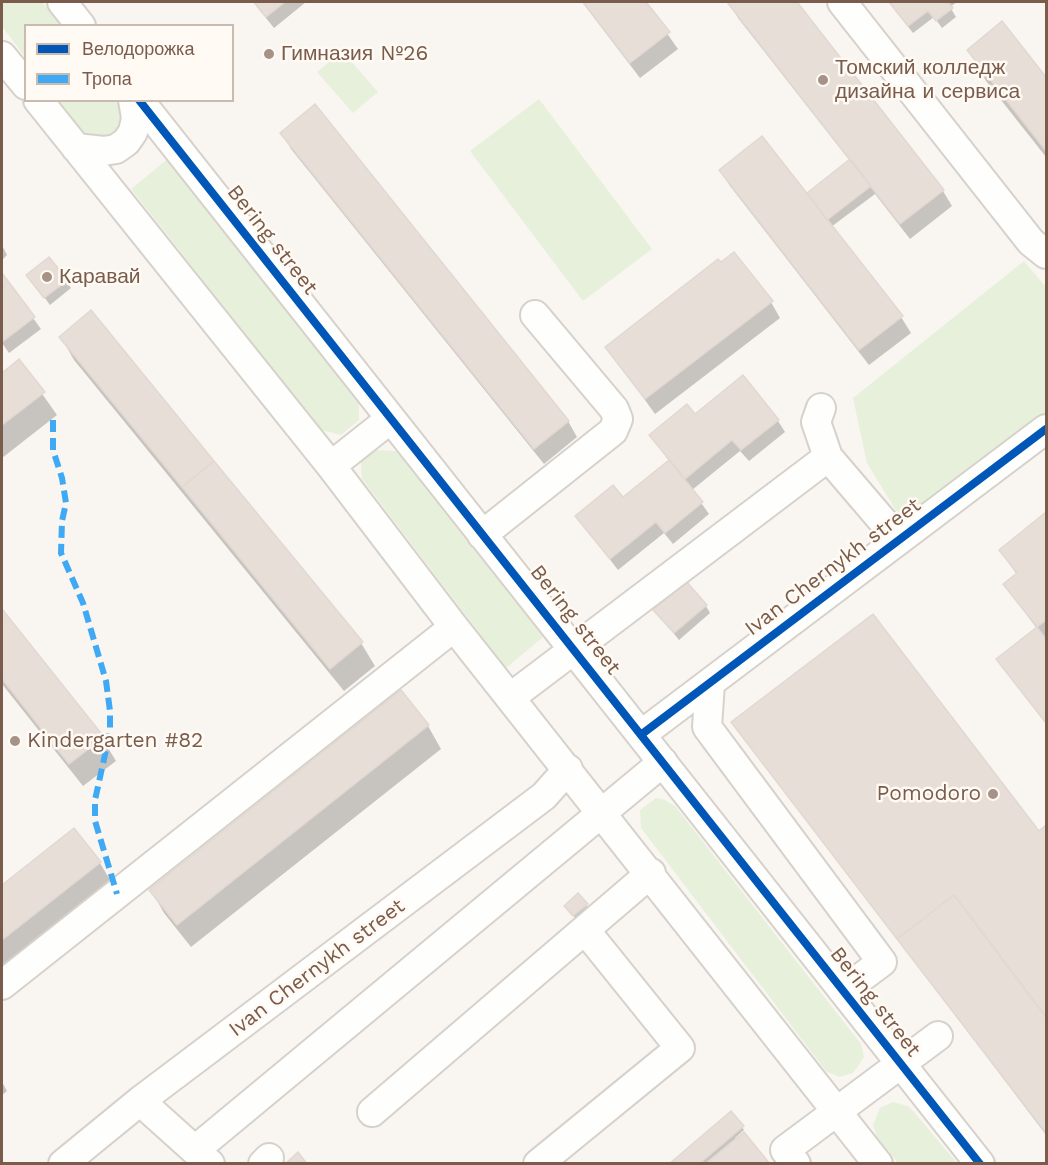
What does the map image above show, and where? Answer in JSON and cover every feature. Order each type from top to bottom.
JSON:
[{"type":"street","points":[[62,2],[79,24]]},
{"type":"street","points":[[843,2],[1031,242],[1047,254]]},
{"type":"street","points":[[2,56],[24,83]]},
{"type":"street","points":[[40,102],[331,466],[454,627],[651,873],[878,1164]]},
{"type":"street","points":[[76,148],[104,151],[116,149],[126,142],[133,132],[136,118],[133,102]]},
{"type":"street","name":"Bering street","points":[[142,102],[389,420],[574,648],[980,1164]]},
{"type":"street","points":[[482,535],[613,431],[618,419],[614,409],[535,315]]},
{"type":"street","points":[[821,408],[816,422],[828,457],[899,540]]},
{"type":"street","points":[[331,466],[389,420]]},
{"type":"street","name":"Ivan Chernykh street","points":[[642,734],[1047,429]]},
{"type":"street","points":[[511,697],[828,457]]},
{"type":"street","points":[[2,985],[454,627]]},
{"type":"street","points":[[710,683],[707,727],[882,962],[843,991]]},
{"type":"street","points":[[140,1101],[203,1157],[602,812],[663,762]]},
{"type":"street","name":"Ivan Chernykh street","points":[[63,1164],[140,1101],[544,796],[568,769]]},
{"type":"street","points":[[372,1112],[651,873]]},
{"type":"street","points":[[538,1164],[680,1048],[585,930]]},
{"type":"street","points":[[796,1164],[785,1150],[938,1036]]},
{"type":"green space","points":[[2,2],[42,2],[60,24],[24,24],[24,56],[2,26]]},
{"type":"green space","points":[[342,51],[378,92],[353,113],[317,72]]},
{"type":"green space","points":[[539,99],[652,249],[583,301],[470,151]]},
{"type":"green space","points":[[60,102],[119,102],[124,118],[115,135],[99,139],[85,135]]},
{"type":"green space","points":[[169,158],[359,403],[359,420],[341,435],[321,430],[131,189]]},
{"type":"green space","points":[[1024,261],[1046,287],[1046,416],[903,522],[867,463],[853,398]]},
{"type":"green space","points":[[376,450],[396,451],[543,637],[506,668],[362,479],[361,462]]},
{"type":"green space","points":[[656,798],[675,806],[861,1044],[864,1057],[853,1073],[839,1077],[826,1071],[641,828],[640,810]]},
{"type":"green space","points":[[893,1102],[908,1106],[957,1163],[898,1163],[877,1137],[873,1125],[880,1108]]},
{"type":"building","points":[[254,2],[285,2],[266,17]]},
{"type":"building","points":[[583,2],[646,2],[670,32],[630,63]]},
{"type":"building","name":"Томский колледж дизайна и сервиса","points":[[727,2],[797,2],[944,190],[900,224]]},
{"type":"building","points":[[889,2],[948,2],[953,8],[936,21],[928,11],[908,26]]},
{"type":"building","points":[[1002,21],[1046,77],[1046,151],[967,50]]},
{"type":"building","points":[[315,104],[569,421],[534,449],[280,133]]},
{"type":"building","points":[[762,136],[903,316],[859,350],[719,170]]},
{"type":"building","points":[[850,159],[871,186],[827,220],[807,193]]},
{"type":"building","points":[[734,252],[773,301],[645,399],[605,347],[718,259],[721,262]]},
{"type":"building","name":"Каравай","points":[[49,257],[68,280],[44,298],[26,275]]},
{"type":"building","points":[[2,273],[35,317],[2,342]]},
{"type":"building","points":[[91,310],[214,461],[182,487],[59,337]]},
{"type":"building","points":[[19,359],[45,392],[2,425],[2,373]]},
{"type":"building","points":[[743,375],[779,420],[741,450],[732,440],[685,479],[649,435],[687,404],[695,414]]},
{"type":"building","points":[[669,460],[703,502],[665,533],[656,522],[610,559],[575,516],[613,485],[623,497]]},
{"type":"building","points":[[214,461],[363,642],[330,669],[182,487]]},
{"type":"building","points":[[1046,512],[1046,620],[1037,627],[1003,584],[1017,573],[999,550]]},
{"type":"building","points":[[686,581],[707,605],[674,633],[653,610]]},
{"type":"building","points":[[2,609],[104,737],[69,764],[2,679]]},
{"type":"building","points":[[873,614],[1039,831],[1046,825],[1046,1017],[954,895],[897,939],[731,722]]},
{"type":"building","points":[[1037,627],[1046,639],[1046,723],[996,659]]},
{"type":"building","points":[[401,690],[429,725],[177,925],[149,890]]},
{"type":"building","points":[[74,828],[101,862],[2,940],[2,885]]},
{"type":"building","points":[[578,893],[588,904],[573,916],[564,906]]},
{"type":"building","points":[[954,895],[1046,1017],[1046,1133],[897,939]]},
{"type":"building","points":[[731,1111],[744,1126],[699,1164],[669,1164]]},
{"type":"building","points":[[744,1132],[770,1164],[705,1164]]},
{"type":"building","points":[[298,1152],[307,1164],[285,1164]]},
{"type":"marked path","points":[[53,420],[53,450],[62,478],[66,503],[62,521],[61,553],[83,603],[106,681],[110,732],[95,800],[95,821],[117,894]]},
{"type":"cycle path","points":[[141,102],[980,1164]]},
{"type":"cycle path","points":[[642,734],[1046,429]]},
{"type":"place","name":"Гимназия №26","points":[[269,54]]},
{"type":"place","name":"Томский колледж дизайна и сервиса","points":[[823,80]]},
{"type":"place","name":"Каравай","points":[[47,277]]},
{"type":"place","name":"Kindergarten #82","points":[[15,741]]},
{"type":"place","name":"Pomodoro","points":[[993,794]]}]
